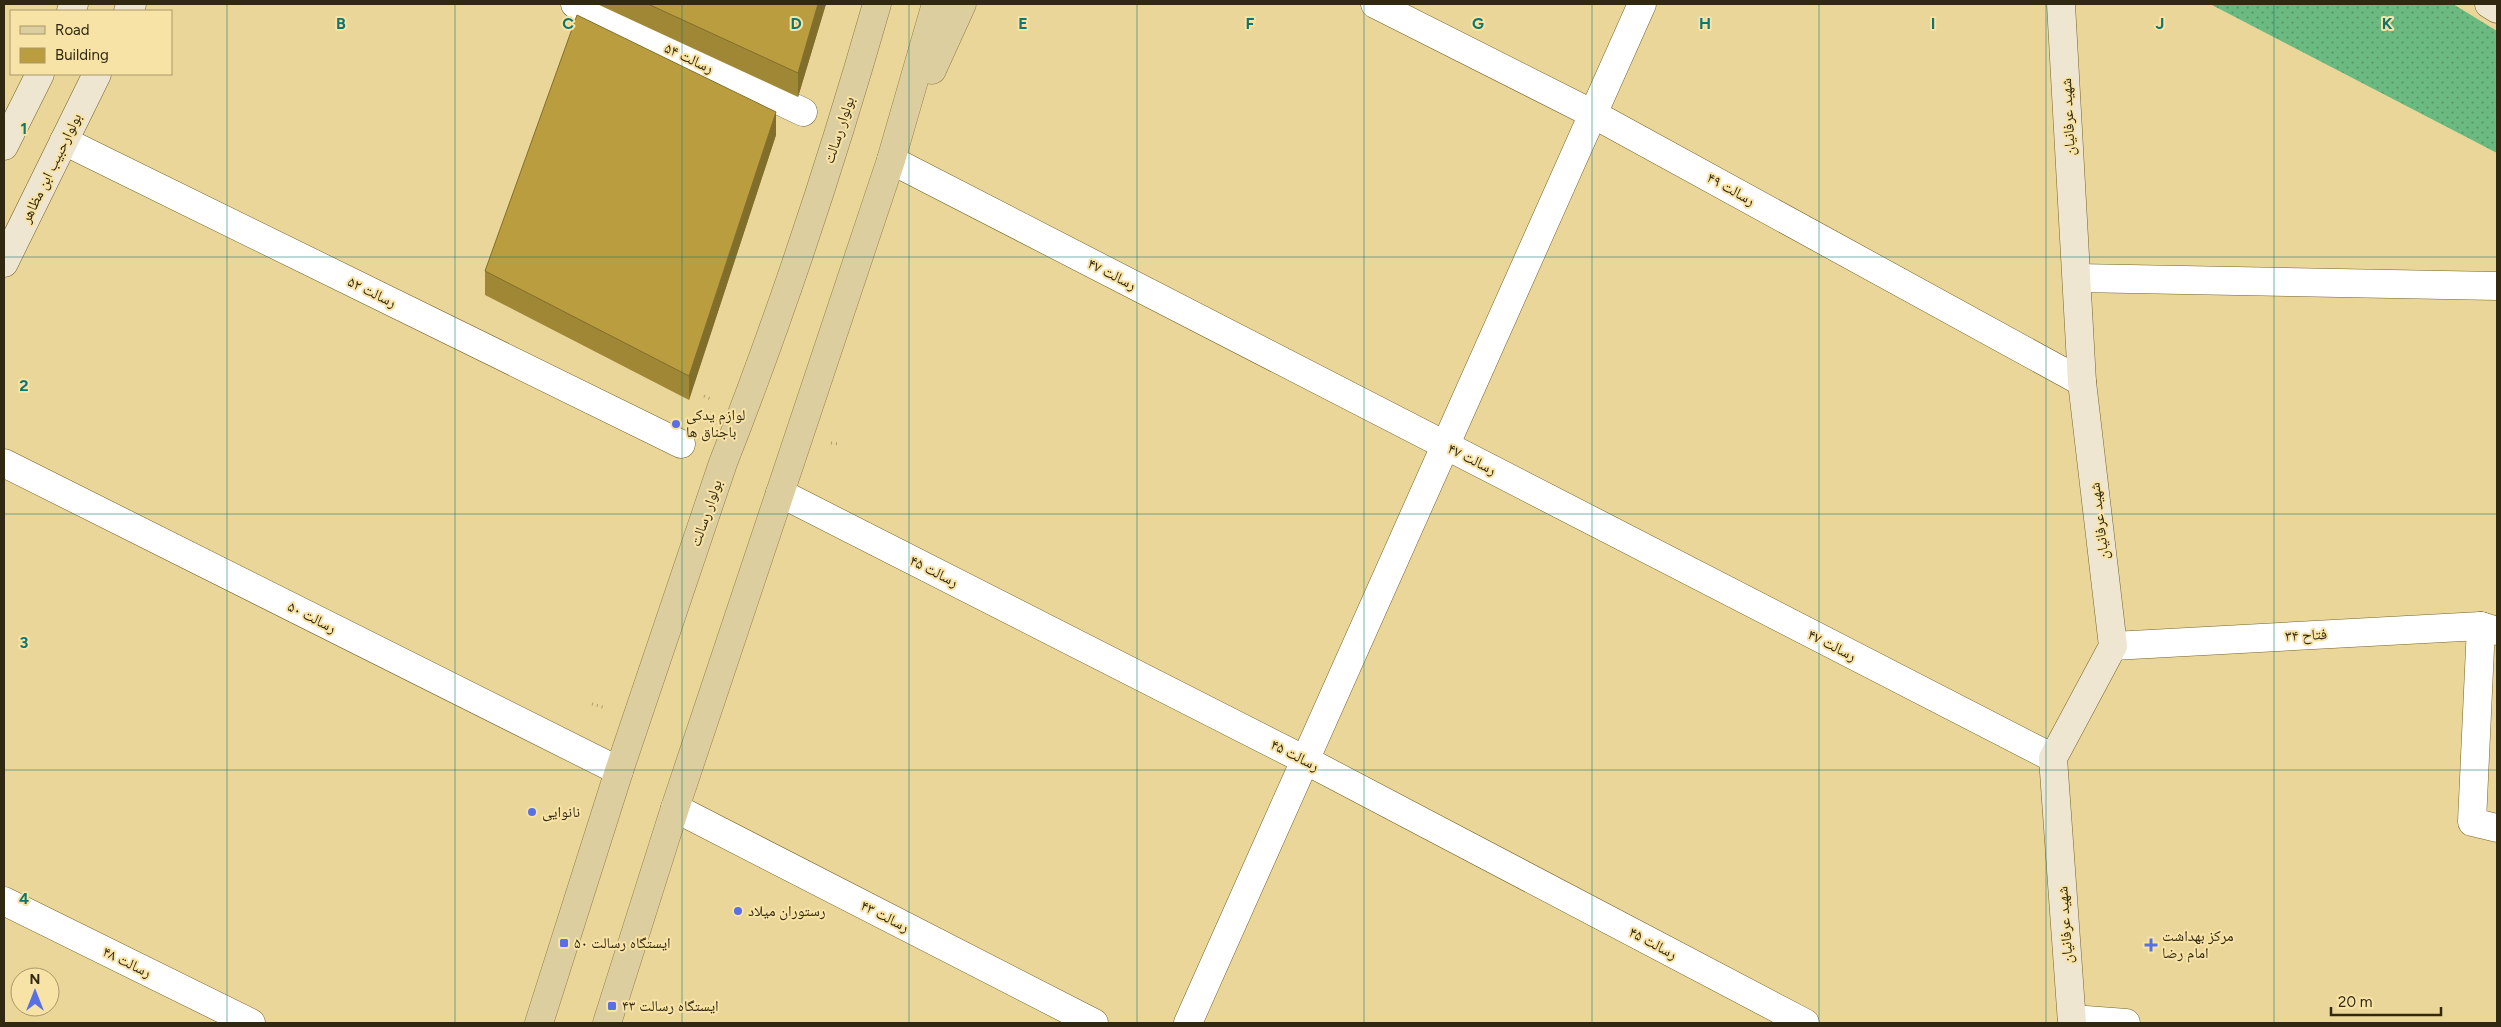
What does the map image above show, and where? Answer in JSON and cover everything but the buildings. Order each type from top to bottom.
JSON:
[{"type":"main road","name":"بولوار رسالت","points":[[539,1023],[619,771],[723,463],[742,414],[842,125],[878,4]]},
{"type":"main road","points":[[607,1023],[675,808],[891,160],[936,4]]},
{"type":"main road","points":[[891,160],[962,4]]},
{"type":"street","name":"رسالت ۵۴","points":[[575,4],[803,112]]},
{"type":"street","name":"رسالت ۴۹","points":[[1375,4],[1593,114],[2082,382]]},
{"type":"street","points":[[1188,1023],[1642,4]]},
{"type":"street","name":"شهید عرفانیان","points":[[2061,4],[2082,382],[2113,646]]},
{"type":"street","points":[[2489,4],[2497,9]]},
{"type":"street","points":[[4,146],[11,114],[39,75]]},
{"type":"street","name":"بولوارحبیب ابن مظاهر","points":[[4,263],[97,75]]},
{"type":"street","name":"رسالت ۵۲","points":[[64,141],[681,444]]},
{"type":"street","name":"رسالت ۴۷","points":[[891,160],[2053,758]]},
{"type":"street","points":[[2077,278],[2497,286]]},
{"type":"street","name":"رسالت ۵۰","points":[[4,463],[619,771]]},
{"type":"street","name":"رسالت ۴۵","points":[[780,493],[1305,760],[1806,1023]]},
{"type":"street","points":[[2489,628],[2472,822],[2497,828]]},
{"type":"street","name":"فتاح ۳۴","points":[[2113,646],[2489,628]]},
{"type":"street","points":[[2053,758],[2113,646]]},
{"type":"street","name":"شهید عرفانیان","points":[[2053,758],[2072,1021]]},
{"type":"street","name":"رسالت ۴۳","points":[[675,808],[1094,1023]]},
{"type":"street","name":"رسالت ۴۸","points":[[4,901],[251,1023]]},
{"type":"street","points":[[2072,1021],[2126,1023]]},
{"type":"green space","points":[[2210,4],[2453,4],[2497,31],[2497,153]]},
{"type":"place","name":"لوازم یدکی باجناق ها","points":[[676,424]]},
{"type":"place","name":"نانوایی","points":[[532,812]]},
{"type":"place","name":"رستوران میلاد","points":[[738,911]]},
{"type":"place","name":"ایستگاه رسالت ۵۰","points":[[564,943]]},
{"type":"place","name":"مرکز بهداشت امام رضا","points":[[2151,945]]},
{"type":"place","name":"ایستگاه رسالت ۴۳","points":[[612,1006]]}]
